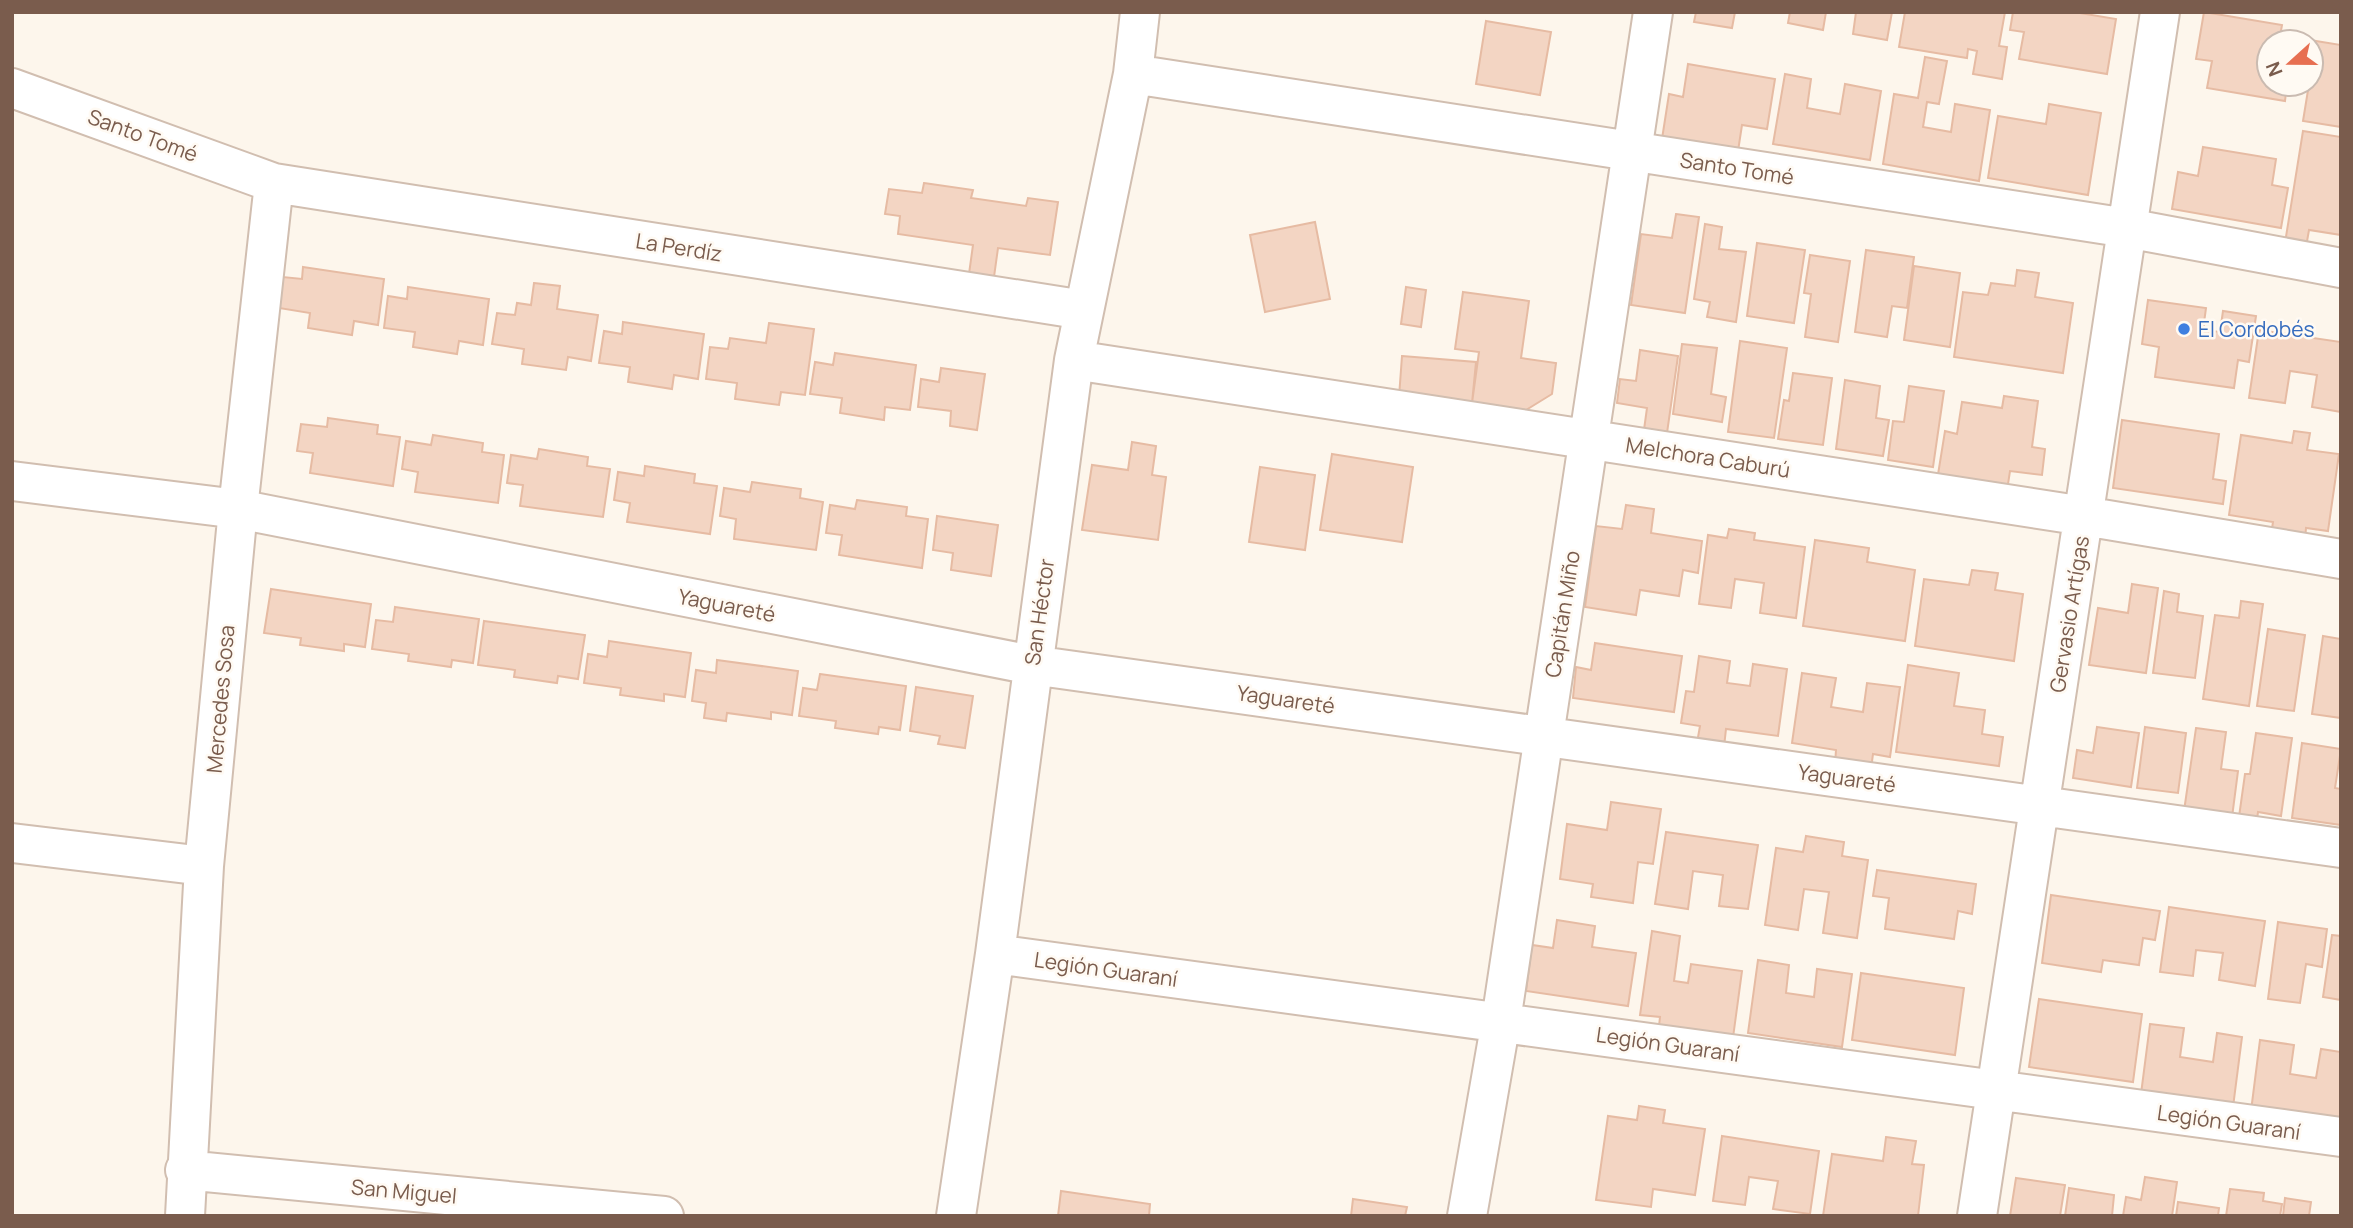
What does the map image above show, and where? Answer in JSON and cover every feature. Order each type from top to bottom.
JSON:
[{"type":"street","name":"San Héctor","points":[[956,1216],[995,954],[1074,360],[1133,74],[1140,12]]},
{"type":"street","name":"Capitán Miño","points":[[1467,1216],[1501,1021],[1653,12]]},
{"type":"street","name":"Gervasio Artígas","points":[[1977,1216],[2160,12]]},
{"type":"street","name":"Santo Tomé","points":[[1133,74],[2127,228],[2341,268]]},
{"type":"street","name":"Santo Tomé","points":[[12,88],[274,183]]},
{"type":"street","name":"La Perdíz","points":[[274,183],[1084,310]]},
{"type":"street","name":"Mercedes Sosa","points":[[185,1216],[185,1170],[204,866],[238,509],[274,183]]},
{"type":"street","name":"Melchora Caburú","points":[[1074,360],[1589,438],[2341,559]]},
{"type":"street","name":"Yaguareté","points":[[12,481],[238,509],[1032,665],[1544,734],[2341,848]]},
{"type":"street","points":[[12,843],[204,866]]},
{"type":"street","name":"Legión Guaraní","points":[[995,954],[2341,1137]]},
{"type":"street","name":"San Miguel","points":[[185,1170],[664,1216]]},
{"type":"building","points":[[1696,12],[1735,12],[1732,28],[1694,22]]},
{"type":"building","points":[[1790,12],[1826,12],[1823,30],[1788,23]]},
{"type":"building","points":[[1856,12],[1892,12],[1887,40],[1853,34]]},
{"type":"building","points":[[1905,12],[2005,12],[1999,46],[2007,47],[2002,79],[1973,74],[1977,51],[1968,49],[1967,58],[1899,47]]},
{"type":"building","points":[[2013,12],[2074,12],[2116,19],[2107,74],[2019,59],[2024,32],[2010,30]]},
{"type":"building","points":[[2204,12],[2282,25],[2281,28],[2255,28],[2255,96],[2207,88],[2212,61],[2196,59]]},
{"type":"building","points":[[1486,21],[1551,32],[1540,95],[1476,84]]},
{"type":"building","points":[[2325,42],[2341,45],[2341,127],[2303,121],[2307,98],[2325,98]]},
{"type":"building","points":[[1925,57],[1947,61],[1939,104],[1927,102],[1923,127],[1951,132],[1955,104],[1990,110],[1979,181],[1883,164],[1894,94],[1918,98]]},
{"type":"building","points":[[1688,64],[1775,79],[1767,129],[1742,125],[1738,151],[1662,139],[1669,94],[1683,97]]},
{"type":"building","points":[[1785,74],[1811,79],[1807,108],[1840,114],[1845,84],[1881,91],[1870,160],[1773,144]]},
{"type":"building","points":[[2049,104],[2101,113],[2088,195],[1988,178],[1998,116],[2046,124]]},
{"type":"building","points":[[2303,131],[2341,137],[2341,235],[2309,230],[2306,247],[2285,243]]},
{"type":"building","points":[[2203,147],[2276,159],[2272,185],[2288,188],[2281,228],[2172,209],[2178,172],[2198,176]]},
{"type":"building","points":[[924,183],[973,190],[971,198],[1026,206],[1028,198],[1058,202],[1050,255],[998,248],[994,277],[969,274],[973,245],[898,234],[900,216],[885,214],[889,189],[922,193]]},
{"type":"building","points":[[1676,214],[1699,217],[1685,313],[1631,305],[1641,234],[1672,238]]},
{"type":"building","points":[[1315,222],[1330,299],[1265,312],[1250,235]]},
{"type":"building","points":[[1705,224],[1722,227],[1719,249],[1746,252],[1736,322],[1707,317],[1710,302],[1694,299]]},
{"type":"building","points":[[1757,243],[1805,250],[1794,323],[1747,316]]},
{"type":"building","points":[[1866,250],[1914,257],[1907,308],[1892,306],[1887,337],[1855,332]]},
{"type":"building","points":[[1810,255],[1850,261],[1838,342],[1805,337],[1811,294],[1804,293]]},
{"type":"building","points":[[1914,266],[1960,273],[1950,347],[1904,340]]},
{"type":"building","points":[[303,267],[384,279],[378,325],[354,321],[352,335],[308,328],[310,313],[279,308],[283,277],[302,279]]},
{"type":"building","points":[[2017,270],[2039,273],[2035,297],[2073,303],[2063,373],[1954,357],[1963,292],[1988,295],[1991,283],[2015,286]]},
{"type":"building","points":[[534,283],[560,286],[557,309],[598,315],[591,361],[568,357],[566,370],[522,364],[524,349],[492,344],[497,313],[515,315],[517,303],[531,305]]},
{"type":"building","points":[[408,287],[489,299],[483,345],[459,341],[457,354],[413,347],[415,332],[384,328],[388,296],[407,299]]},
{"type":"building","points":[[1406,287],[1426,290],[1421,327],[1401,324]]},
{"type":"building","points":[[1463,292],[1529,301],[1521,358],[1556,363],[1552,394],[1526,410],[1472,403],[1479,352],[1455,349]]},
{"type":"building","points":[[2148,300],[2206,308],[2203,330],[2220,332],[2223,311],[2256,316],[2249,362],[2238,360],[2234,388],[2155,377],[2159,347],[2142,344]]},
{"type":"building","points":[[623,322],[704,334],[698,379],[674,375],[672,389],[628,382],[630,367],[599,363],[604,331],[622,334]]},
{"type":"building","points":[[769,323],[814,329],[805,395],[781,392],[779,405],[735,399],[737,383],[706,379],[710,347],[728,349],[730,338],[766,343]]},
{"type":"building","points":[[2259,330],[2341,342],[2341,412],[2312,407],[2317,375],[2290,371],[2285,403],[2249,398]]},
{"type":"building","points":[[1740,341],[1787,348],[1774,438],[1728,432]]},
{"type":"building","points":[[1682,344],[1717,348],[1711,394],[1726,397],[1722,422],[1673,414]]},
{"type":"building","points":[[1640,350],[1678,356],[1666,440],[1643,437],[1647,408],[1617,403],[1620,379],[1636,381]]},
{"type":"building","points":[[835,353],[916,365],[910,410],[885,407],[884,420],[840,413],[842,398],[810,394],[815,362],[833,365]]},
{"type":"building","points":[[1402,356],[1476,362],[1472,403],[1399,397]]},
{"type":"building","points":[[941,368],[985,374],[977,430],[950,426],[951,411],[918,407],[921,379],[939,382]]},
{"type":"building","points":[[1793,373],[1832,378],[1823,445],[1778,439],[1784,400],[1789,401]]},
{"type":"building","points":[[1845,380],[1880,386],[1876,418],[1889,420],[1883,456],[1836,449]]},
{"type":"building","points":[[1909,386],[1944,391],[1933,467],[1888,460],[1893,421],[1904,422]]},
{"type":"building","points":[[2004,396],[2038,401],[2032,447],[2045,449],[2042,475],[2010,471],[2006,497],[1936,487],[1945,431],[1957,434],[1962,402],[2002,408]]},
{"type":"building","points":[[328,418],[378,425],[377,434],[400,437],[393,486],[310,473],[313,453],[297,451],[301,424],[327,427]]},
{"type":"building","points":[[2122,420],[2219,434],[2213,479],[2226,481],[2223,504],[2113,488]]},
{"type":"building","points":[[2294,431],[2310,433],[2307,450],[2339,454],[2328,531],[2306,528],[2305,540],[2271,535],[2273,522],[2229,515],[2241,435],[2292,443]]},
{"type":"building","points":[[433,435],[483,443],[482,452],[504,455],[498,503],[415,492],[418,472],[402,469],[406,441],[431,445]]},
{"type":"building","points":[[1132,442],[1156,446],[1152,475],[1166,477],[1158,540],[1082,530],[1092,465],[1128,470]]},
{"type":"building","points":[[539,449],[588,457],[587,466],[610,469],[603,517],[520,506],[523,485],[507,483],[511,455],[537,459]]},
{"type":"building","points":[[1332,454],[1413,467],[1402,542],[1320,530]]},
{"type":"building","points":[[645,466],[695,474],[694,483],[717,486],[710,534],[627,522],[630,503],[614,500],[618,472],[644,476]]},
{"type":"building","points":[[1260,467],[1315,475],[1305,550],[1249,542]]},
{"type":"building","points":[[752,482],[801,489],[800,498],[823,502],[816,550],[734,539],[736,519],[720,516],[724,488],[750,492]]},
{"type":"building","points":[[857,500],[907,507],[906,516],[928,519],[922,568],[839,555],[842,535],[826,533],[830,505],[855,509]]},
{"type":"building","points":[[1626,505],[1654,509],[1651,533],[1702,541],[1698,573],[1683,570],[1679,596],[1640,590],[1636,615],[1585,607],[1596,526],[1622,529]]},
{"type":"building","points":[[937,516],[998,525],[991,576],[951,570],[953,553],[933,550]]},
{"type":"building","points":[[1729,529],[1755,533],[1754,540],[1805,547],[1796,618],[1760,613],[1764,583],[1735,579],[1731,608],[1699,604],[1708,535],[1727,538]]},
{"type":"building","points":[[1815,540],[1869,548],[1867,562],[1915,570],[1905,641],[1803,626]]},
{"type":"building","points":[[1972,570],[1998,573],[1995,590],[2023,594],[2014,661],[1915,646],[1924,579],[1969,585]]},
{"type":"building","points":[[2132,584],[2158,588],[2146,673],[2089,665],[2098,608],[2128,613]]},
{"type":"building","points":[[271,589],[371,604],[365,647],[344,644],[344,651],[300,645],[301,638],[264,633]]},
{"type":"building","points":[[2164,591],[2179,594],[2177,612],[2203,616],[2195,678],[2153,673]]},
{"type":"building","points":[[2241,601],[2263,604],[2249,706],[2203,699],[2215,615],[2239,618]]},
{"type":"building","points":[[395,607],[479,619],[473,663],[452,660],[451,667],[408,661],[409,654],[372,649],[376,620],[393,622]]},
{"type":"building","points":[[484,621],[585,635],[578,679],[558,676],[557,683],[514,677],[515,670],[478,665]]},
{"type":"building","points":[[2268,629],[2305,635],[2294,711],[2257,706]]},
{"type":"building","points":[[2323,636],[2341,639],[2341,718],[2312,714]]},
{"type":"building","points":[[609,641],[691,653],[685,697],[664,694],[664,701],[620,695],[621,688],[584,683],[588,654],[607,657]]},
{"type":"building","points":[[1595,643],[1682,656],[1674,712],[1573,698],[1576,667],[1591,670]]},
{"type":"building","points":[[1699,656],[1730,661],[1727,683],[1750,686],[1753,664],[1787,669],[1778,736],[1726,729],[1724,747],[1697,743],[1700,726],[1681,723],[1686,691],[1694,692]]},
{"type":"building","points":[[717,660],[798,671],[792,715],[771,712],[771,719],[727,713],[726,721],[704,718],[706,703],[692,701],[696,670],[716,673]]},
{"type":"building","points":[[1908,665],[1959,673],[1954,706],[1985,710],[1982,734],[2003,737],[1999,766],[1896,752]]},
{"type":"building","points":[[1802,673],[1836,678],[1831,707],[1863,712],[1867,683],[1900,687],[1890,757],[1873,754],[1871,769],[1835,764],[1836,750],[1792,743]]},
{"type":"building","points":[[820,674],[906,686],[900,730],[879,727],[878,734],[835,728],[836,721],[799,716],[803,688],[817,690]]},
{"type":"building","points":[[916,687],[973,696],[965,748],[938,744],[940,736],[910,731]]},
{"type":"building","points":[[2097,727],[2139,733],[2131,787],[2073,778],[2077,750],[2093,753]]},
{"type":"building","points":[[2145,727],[2186,733],[2178,793],[2137,788]]},
{"type":"building","points":[[2196,728],[2226,732],[2221,769],[2238,771],[2231,825],[2183,818]]},
{"type":"building","points":[[2256,733],[2292,738],[2281,816],[2258,812],[2255,834],[2237,831],[2245,774],[2250,774]]},
{"type":"building","points":[[2302,743],[2341,749],[2335,788],[2341,789],[2341,825],[2292,818]]},
{"type":"building","points":[[1611,802],[1661,809],[1653,864],[1638,862],[1633,903],[1591,897],[1593,884],[1560,879],[1567,824],[1607,830]]},
{"type":"building","points":[[1666,832],[1758,845],[1748,909],[1719,906],[1723,875],[1693,871],[1688,909],[1655,904]]},
{"type":"building","points":[[1806,836],[1844,842],[1842,856],[1868,860],[1857,938],[1823,933],[1829,892],[1804,889],[1798,930],[1765,925],[1776,848],[1803,852]]},
{"type":"building","points":[[1877,870],[1976,884],[1972,914],[1958,911],[1954,939],[1885,929],[1889,898],[1873,896]]},
{"type":"building","points":[[2051,895],[2160,911],[2155,940],[2143,938],[2139,965],[2103,960],[2101,972],[2042,963]]},
{"type":"building","points":[[2169,907],[2265,921],[2255,986],[2219,980],[2223,953],[2196,950],[2193,976],[2160,972]]},
{"type":"building","points":[[1557,920],[1595,926],[1592,947],[1636,953],[1628,1006],[1526,991],[1532,945],[1553,948]]},
{"type":"building","points":[[2278,922],[2327,929],[2322,967],[2306,964],[2300,1003],[2268,999]]},
{"type":"building","points":[[1652,931],[1680,936],[1674,981],[1688,983],[1691,964],[1742,971],[1732,1045],[1658,1035],[1660,1017],[1640,1015]]},
{"type":"building","points":[[2332,935],[2341,936],[2341,1000],[2323,997]]},
{"type":"building","points":[[1758,960],[1789,965],[1786,993],[1814,997],[1817,969],[1852,974],[1842,1047],[1748,1033]]},
{"type":"building","points":[[1861,973],[1964,988],[1955,1055],[1852,1040]]},
{"type":"building","points":[[2039,999],[2142,1014],[2133,1082],[2029,1067]]},
{"type":"building","points":[[2150,1024],[2184,1028],[2180,1057],[2213,1062],[2217,1033],[2242,1037],[2233,1107],[2141,1094]]},
{"type":"building","points":[[2260,1040],[2294,1045],[2290,1074],[2316,1078],[2321,1049],[2341,1052],[2341,1123],[2251,1111]]},
{"type":"building","points":[[1639,1106],[1665,1110],[1663,1123],[1705,1129],[1695,1195],[1653,1189],[1651,1207],[1596,1200],[1608,1116],[1637,1120]]},
{"type":"building","points":[[1722,1136],[1819,1151],[1810,1214],[1773,1209],[1778,1181],[1749,1177],[1745,1205],[1713,1201]]},
{"type":"building","points":[[1886,1137],[1916,1141],[1912,1164],[1924,1165],[1918,1216],[1823,1216],[1832,1154],[1883,1161]]},
{"type":"building","points":[[2145,1177],[2177,1182],[2172,1216],[2123,1216],[2126,1197],[2141,1200]]},
{"type":"building","points":[[2016,1178],[2065,1185],[2060,1216],[2010,1216]]},
{"type":"building","points":[[2069,1188],[2114,1195],[2112,1216],[2065,1216]]},
{"type":"building","points":[[2230,1189],[2264,1193],[2263,1201],[2282,1204],[2280,1216],[2226,1216]]},
{"type":"building","points":[[1061,1191],[1150,1204],[1149,1216],[1058,1216]]},
{"type":"building","points":[[2285,1198],[2311,1202],[2309,1216],[2283,1216]]},
{"type":"building","points":[[1353,1199],[1407,1207],[1405,1216],[1351,1216]]},
{"type":"building","points":[[2178,1202],[2219,1208],[2218,1216],[2176,1216]]},
{"type":"place","name":"El Cordobés","points":[[2184,329]]}]
